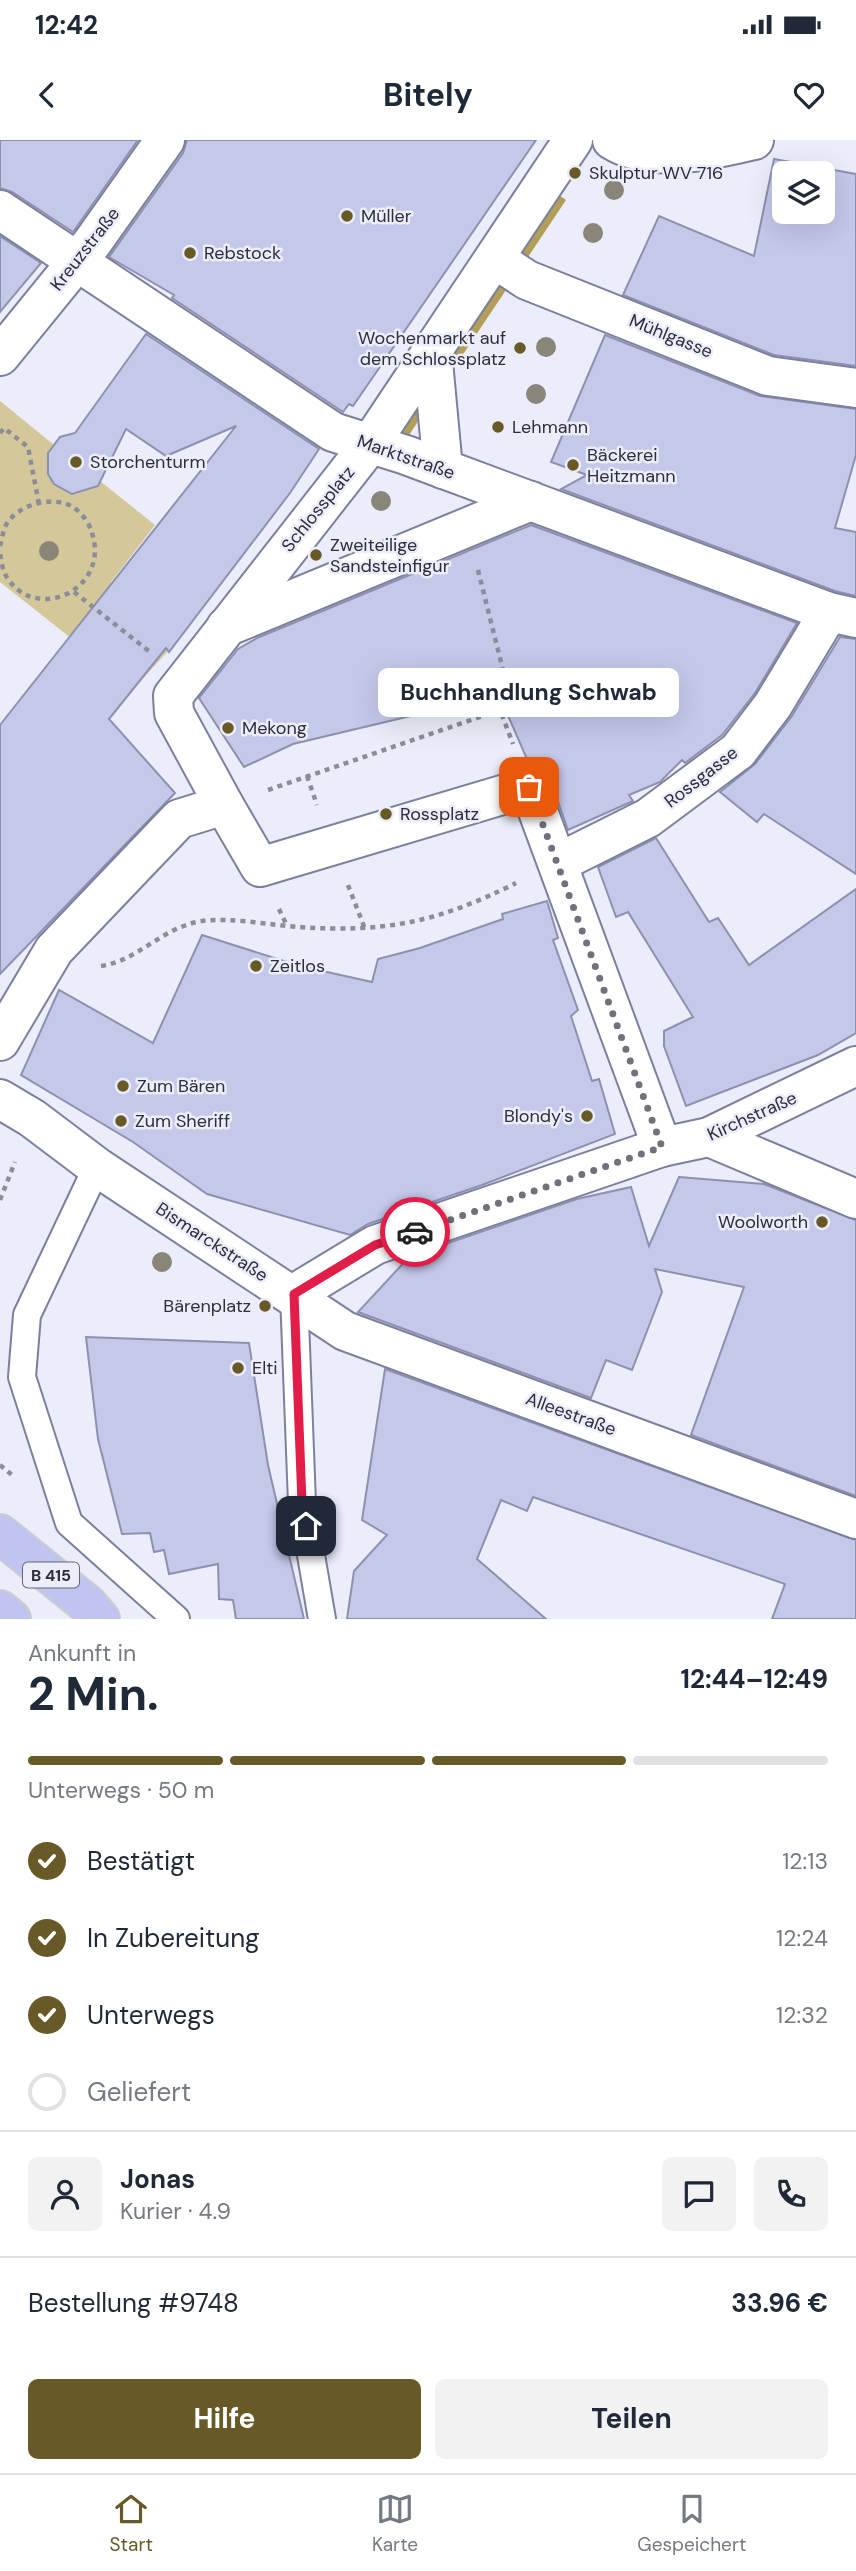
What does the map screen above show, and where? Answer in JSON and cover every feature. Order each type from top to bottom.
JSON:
[{"type":"main road","name":"B 415","points":[[0,1534],[100,1619]]},
{"type":"main road","points":[[0,1610],[11,1619]]},
{"type":"street","name":"Kreuzstraße","points":[[0,356],[77,261],[165,140]]},
{"type":"street","name":"Schlossplatz","points":[[224,805],[174,713],[173,696],[370,444],[573,140]]},
{"type":"street","points":[[612,140],[645,152],[707,151],[754,140]]},
{"type":"street","name":"Marktstraße","points":[[0,210],[333,432],[531,500],[842,615]]},
{"type":"street","name":"Mühlgasse","points":[[495,259],[527,280],[768,376],[856,388]]},
{"type":"street","points":[[432,351],[443,469]]},
{"type":"street","name":"Schlossplatz","points":[[223,629],[469,532],[531,500]]},
{"type":"street","name":"Rossgasse","points":[[558,863],[648,818],[738,751],[842,615]]},
{"type":"street","points":[[0,1041],[54,950],[179,819],[224,805],[260,867],[529,787],[662,1147]]},
{"type":"street","name":"Kirchstraße","points":[[294,1294],[375,1245],[662,1147],[709,1137],[856,1066]]},
{"type":"street","name":"Bismarckstraße","points":[[0,1099],[32,1118],[97,1167],[294,1294]]},
{"type":"street","points":[[709,1137],[856,1199]]},
{"type":"street","name":"Alleestraße","points":[[294,1294],[345,1331],[856,1519]]},
{"type":"lane","points":[[97,1167],[27,1315],[22,1377],[69,1523],[176,1619]]},
{"type":"lane","points":[[294,1294],[302,1503],[322,1619]]},
{"type":"path","points":[[0,433],[4,428],[28,447],[39,504]]},
{"type":"path","points":[[0,546],[6,525],[24,507],[48,501],[73,507],[90,525],[97,549],[91,573],[74,592],[49,599],[24,593],[5,574],[0,553]]},
{"type":"path","points":[[469,532],[508,690],[500,710],[529,787]]},
{"type":"path","points":[[74,592],[185,678]]},
{"type":"path","points":[[224,805],[500,710]]},
{"type":"path","points":[[145,946],[169,930],[204,920],[358,931],[419,922],[472,905],[558,863]]},
{"type":"shaded area","points":[[556,193],[566,200],[524,263],[513,256]]},
{"type":"shaded area","points":[[499,277],[510,284],[407,438],[397,431]]},
{"type":"shaded area","points":[[0,401],[54,445],[47,460],[47,468],[58,486],[72,493],[92,489],[100,481],[155,525],[111,582],[181,637],[134,688],[0,582]]},
{"type":"building","points":[[0,140],[138,140],[73,232],[12,192],[0,188]]},
{"type":"building","name":"Müller","points":[[187,140],[536,140],[353,406],[349,404],[343,412],[172,298],[174,295],[109,257],[183,153]]},
{"type":"building","points":[[772,169],[772,224],[835,224],[835,170],[856,174],[856,366],[774,355],[623,295],[659,216],[754,256]]},
{"type":"building","points":[[0,236],[41,263],[0,312]]},
{"type":"building","points":[[146,334],[319,449],[290,493],[169,652],[166,648],[109,719],[175,793],[0,974],[0,725],[236,426],[166,456],[126,429],[98,486],[72,494],[54,484],[48,474],[48,453],[60,437],[75,433]]},
{"type":"building","points":[[605,335],[760,396],[856,409],[856,455],[835,528],[856,532],[856,596],[835,591],[561,489],[587,475],[551,462]]},
{"type":"building","points":[[531,525],[797,623],[755,693],[722,735],[685,763],[682,760],[660,782],[629,795],[633,801],[568,830],[550,779],[543,770],[530,766],[499,695],[293,744],[244,767],[199,698],[238,649],[257,638]]},
{"type":"building","points":[[840,637],[856,639],[856,874],[764,814],[757,822],[720,792],[755,764],[792,716]]},
{"type":"building","points":[[656,838],[709,922],[718,918],[749,965],[856,889],[856,1033],[818,1055],[686,1106],[664,1046],[664,1031],[693,1017],[628,912],[616,917],[598,867]]},
{"type":"building","points":[[547,901],[558,938],[553,940],[578,1010],[571,1016],[592,1081],[599,1079],[615,1134],[482,1185],[368,1224],[350,1235],[207,1194],[133,1142],[21,1075],[59,990],[153,1043],[202,935],[300,966],[372,982],[378,959],[420,948],[503,919],[502,914]]},
{"type":"building","points":[[679,1177],[764,1184],[856,1220],[856,1496],[691,1435],[744,1287],[655,1269],[662,1292],[632,1370],[606,1360],[591,1398],[358,1312],[410,1256],[577,1199],[631,1187],[649,1246]]},
{"type":"building","points":[[86,1337],[249,1343],[268,1465],[304,1619],[236,1619],[233,1600],[219,1599],[218,1564],[169,1574],[164,1550],[154,1552],[150,1533],[122,1534],[98,1439]]},
{"type":"building","points":[[385,1369],[856,1540],[856,1619],[772,1619],[785,1584],[533,1497],[527,1511],[501,1500],[477,1559],[546,1619],[347,1619],[354,1571],[387,1535],[362,1520]]},
{"type":"way so far","points":[[415,1232],[662,1147],[529,787]]},
{"type":"place","name":"Skulptur WV 716","points":[[575,173]]},
{"type":"place","name":"Müller","points":[[347,216]]},
{"type":"place","name":"Rebstock","points":[[190,253]]},
{"type":"place","name":"Wochenmarkt auf dem Schlossplatz","points":[[520,348]]},
{"type":"place","name":"Lehmann","points":[[498,427]]},
{"type":"place","name":"Storchenturm","points":[[76,462]]},
{"type":"place","name":"Bäckerei Heitzmann","points":[[573,465]]},
{"type":"place","name":"Zweiteilige Sandsteinfigur","points":[[316,555]]},
{"type":"place","name":"Mekong","points":[[228,728]]},
{"type":"place","name":"Buchhandlung Schwab","points":[[529,787]]},
{"type":"place","name":"Rossplatz","points":[[386,814]]},
{"type":"place","name":"Zeitlos","points":[[256,966]]},
{"type":"place","name":"Zum Bären","points":[[123,1086]]},
{"type":"place","name":"Blondy's","points":[[587,1116]]},
{"type":"place","name":"Zum Sheriff","points":[[121,1121]]},
{"type":"place","name":"Woolworth","points":[[822,1222]]},
{"type":"place","name":"Bärenplatz","points":[[265,1306]]},
{"type":"place","name":"Elti","points":[[238,1368]]},
{"type":"route","points":[[306,1526],[302,1503],[294,1294],[375,1245],[415,1232]]}]
